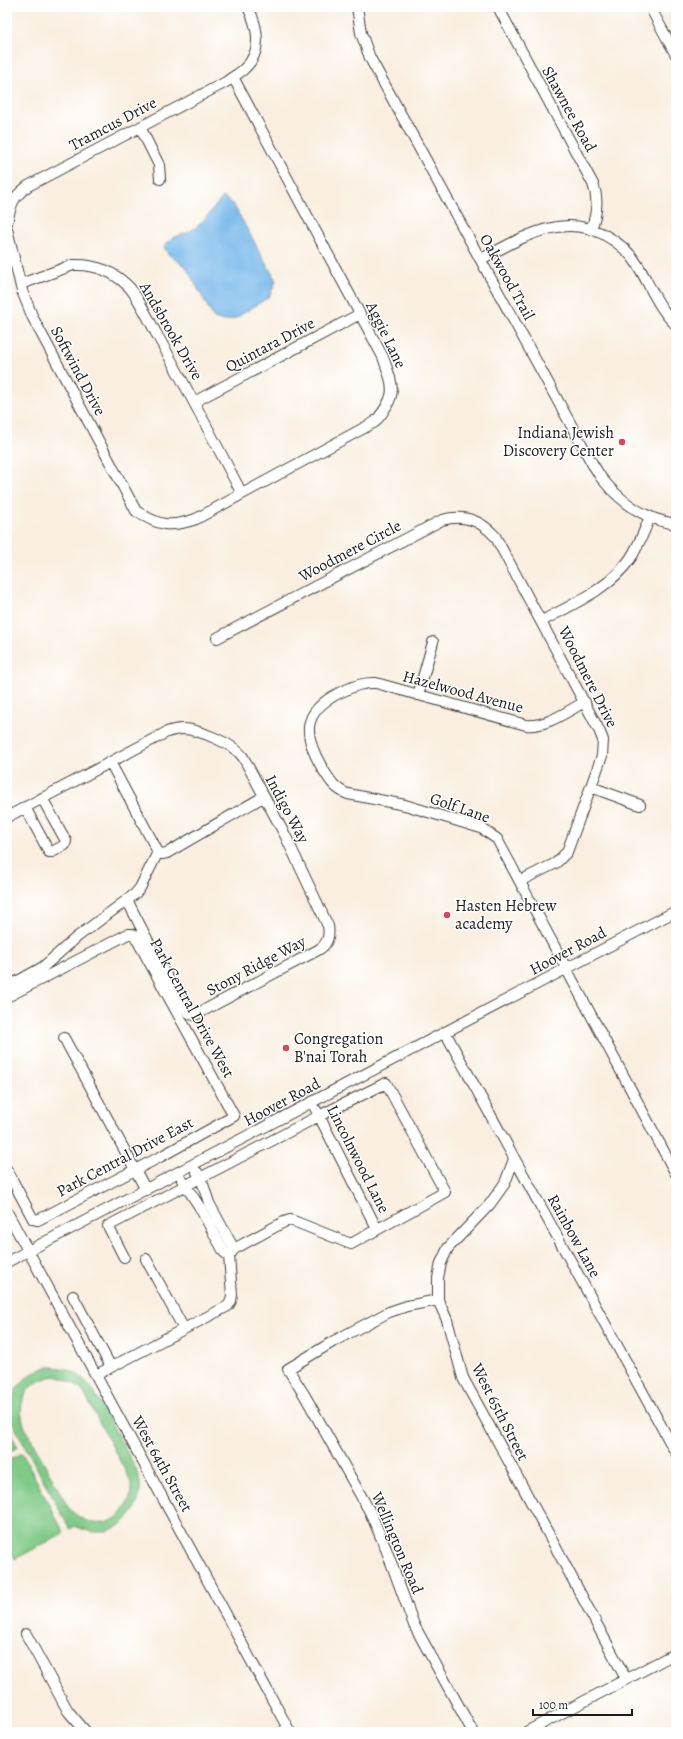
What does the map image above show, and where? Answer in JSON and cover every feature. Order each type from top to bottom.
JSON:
[{"type":"street","name":"Tramcus Drive","points":[[9,202],[16,194],[28,186],[233,77],[245,68],[253,56],[258,43],[256,25],[248,7]]},
{"type":"street","name":"Oakwood Trail","points":[[357,7],[361,33],[370,58],[600,476],[623,500],[650,516],[676,524]]},
{"type":"street","name":"Shawnee Road","points":[[498,7],[593,184],[596,196],[597,211],[591,229]]},
{"type":"street","points":[[650,7],[676,55]]},
{"type":"street","name":"Aggie Lane","points":[[145,517],[161,524],[179,525],[196,519],[375,422],[387,408],[393,389],[383,357],[233,77]]},
{"type":"street","points":[[140,127],[159,165],[160,179]]},
{"type":"street","points":[[7,223],[9,202]]},
{"type":"street","points":[[481,260],[544,228],[566,225],[591,229],[608,236],[629,254],[637,264],[660,307],[676,325]]},
{"type":"street","name":"Softwind Drive","points":[[7,229],[21,284],[32,318],[136,511],[145,517]]},
{"type":"street","name":"Andsbrook Drive","points":[[21,284],[73,265],[95,266],[113,273],[130,287],[194,402],[242,494]]},
{"type":"street","name":"Quintara Drive","points":[[194,402],[360,314]]},
{"type":"street","points":[[542,620],[597,590],[614,577],[635,551],[650,516]]},
{"type":"street","name":"Woodmere Circle","points":[[217,638],[442,520],[458,517],[473,519],[489,529],[497,538]]},
{"type":"street","name":"Woodmere Drive","points":[[497,538],[542,620],[600,732],[603,745],[602,756],[570,845],[564,856],[556,863],[520,881]]},
{"type":"street","points":[[418,695],[433,642]]},
{"type":"street","name":"Hazelwood Avenue","points":[[354,686],[365,683],[376,683],[529,725],[547,722],[584,702]]},
{"type":"street","name":"Golf Lane","points":[[354,686],[325,701],[316,710],[310,721],[309,734],[312,750],[331,782],[340,790],[348,794],[405,805],[487,830],[501,844],[676,1174]]},
{"type":"street","name":"Indigo Way","points":[[110,762],[165,733],[183,729],[196,731],[229,745],[238,751],[243,757],[263,797],[285,835],[328,926],[328,937]]},
{"type":"street","points":[[7,817],[110,762],[158,852],[162,854],[167,853],[263,797]]},
{"type":"street","points":[[591,787],[640,805]]},
{"type":"street","points":[[25,807],[49,852],[51,852],[64,845],[66,841],[42,798]]},
{"type":"street","points":[[7,987],[43,967],[77,937],[135,894],[140,888],[158,852]]},
{"type":"street","name":"Stony Ridge Way","points":[[126,900],[164,972],[189,1013],[192,1014],[197,1014],[318,950],[324,946],[328,937]]},
{"type":"street","name":"Hoover Road","points":[[7,1262],[676,911]]},
{"type":"street","name":"Park Central Drive West","points":[[7,997],[128,934],[132,934],[234,1116]]},
{"type":"street","name":"Rainbow Lane","points":[[445,1032],[676,1454]]},
{"type":"street","points":[[64,1038],[146,1190]]},
{"type":"street","name":"Hoover Road","points":[[124,1257],[108,1226],[319,1116],[386,1084],[445,1192],[377,1229]]},
{"type":"street","name":"Lincolnwood Lane","points":[[312,1103],[377,1229]]},
{"type":"street","name":"Park Central Drive East","points":[[7,1170],[31,1216],[34,1220],[38,1220],[234,1116]]},
{"type":"street","name":"West 65th Street","points":[[514,1159],[505,1183],[490,1204],[448,1248],[441,1263],[438,1278],[438,1300],[447,1320],[463,1378],[626,1679]]},
{"type":"street","points":[[96,1375],[228,1306],[231,1301],[231,1253],[209,1203],[201,1178],[194,1165]]},
{"type":"street","points":[[178,1173],[199,1206],[224,1252],[231,1253],[290,1220],[351,1244],[377,1229]]},
{"type":"street","name":"West 64th Street","points":[[7,1212],[290,1732]]},
{"type":"street","points":[[146,1259],[184,1329]]},
{"type":"street","points":[[73,1296],[111,1367]]},
{"type":"street","name":"Wellington Road","points":[[438,1300],[406,1306],[389,1312],[334,1341],[288,1369],[305,1396],[370,1512],[386,1549],[414,1625],[472,1732]]},
{"type":"street","points":[[26,1634],[68,1711],[86,1732]]},
{"type":"street","points":[[526,1732],[676,1653]]},
{"type":"green space","points":[[47,1367],[62,1368],[78,1375],[88,1384],[93,1390],[136,1469],[140,1480],[138,1502],[128,1517],[114,1528],[96,1532],[88,1531],[75,1526],[70,1529],[7,1413],[7,1411],[11,1408],[12,1400],[18,1387],[27,1377]],"holes":[[[54,1376],[71,1382],[84,1393],[131,1482],[130,1496],[126,1507],[119,1516],[110,1521],[100,1523],[89,1522],[78,1516],[68,1507],[25,1428],[21,1409],[25,1394],[36,1383]]]},
{"type":"green space","points":[[7,1427],[18,1447],[7,1453]]},
{"type":"green space","points":[[22,1453],[64,1533],[15,1559],[7,1543],[7,1461]]},
{"type":"water","points":[[223,197],[233,204],[276,281],[269,297],[234,319],[224,321],[214,318],[186,267],[168,254],[164,247],[171,239],[190,231],[199,225]]},
{"type":"place","name":"Indiana Jewish Discovery Center","points":[[622,442]]},
{"type":"place","name":"Hasten Hebrew academy","points":[[447,915]]},
{"type":"place","name":"Congregation B'nai Torah","points":[[286,1048]]}]
